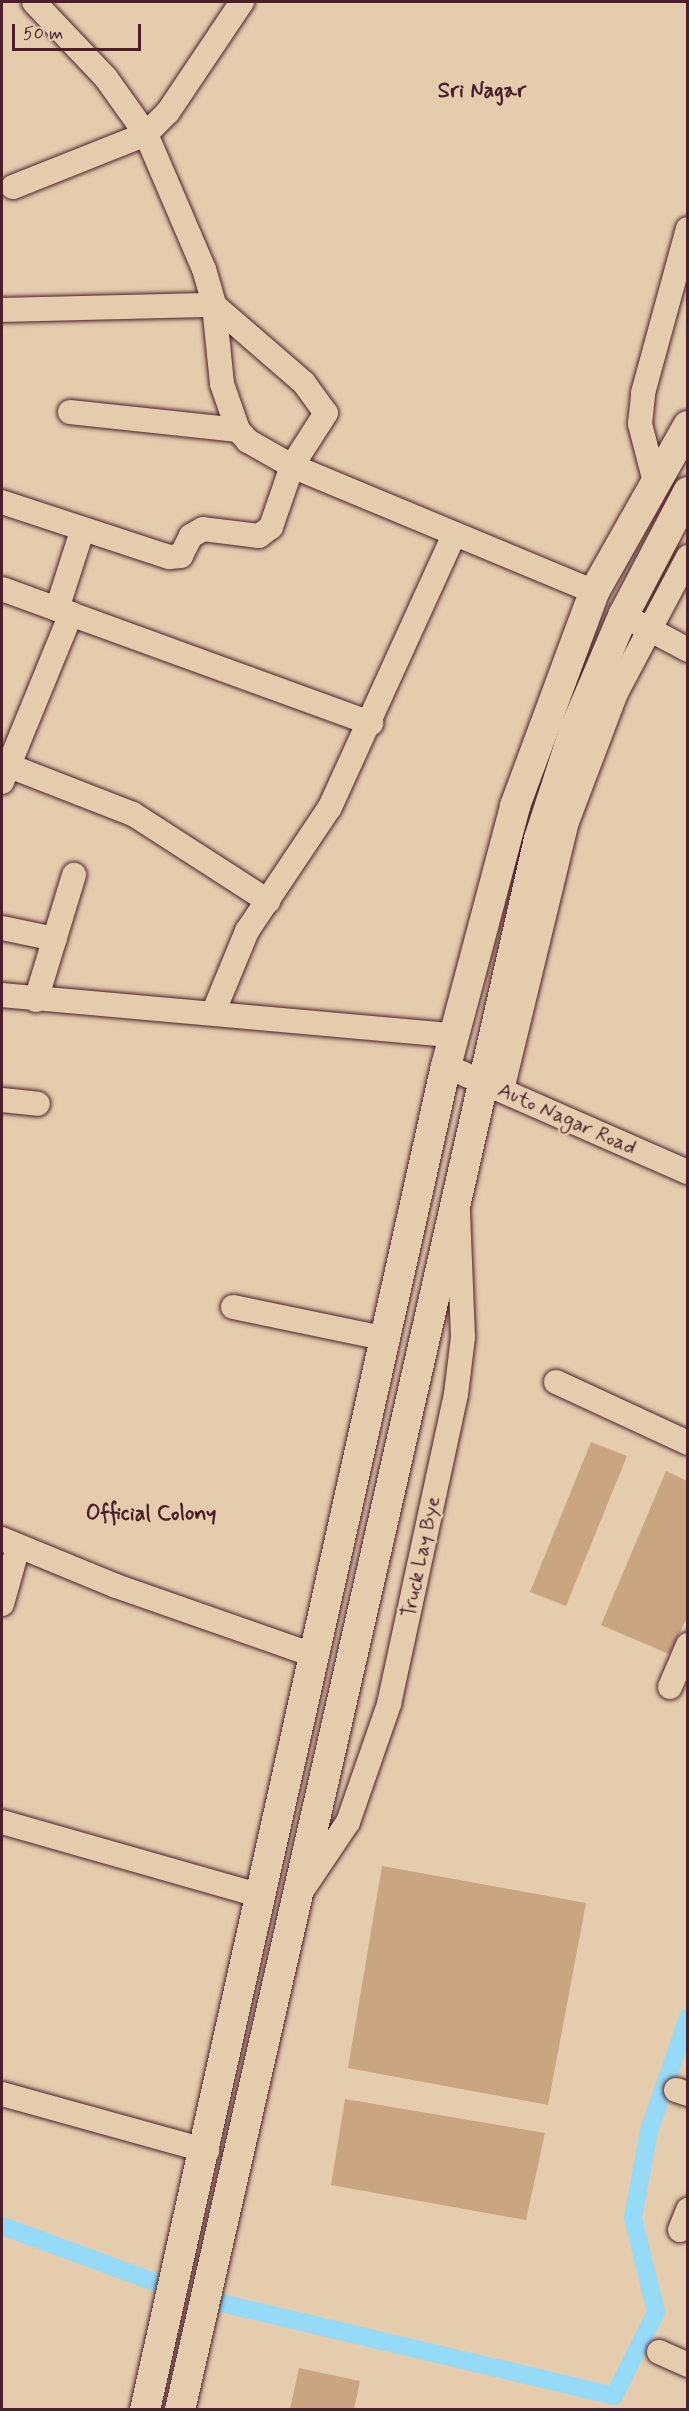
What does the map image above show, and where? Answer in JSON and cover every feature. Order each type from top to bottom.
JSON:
[{"type":"main road","points":[[145,2409],[207,2151],[388,1339],[446,1066],[515,806],[594,592],[687,426]]},
{"type":"main road","points":[[180,2409],[291,1906],[455,1185],[492,1086],[539,839],[574,730],[636,622],[687,492]]},
{"type":"street","points":[[34,2],[106,78],[146,134],[214,305],[222,384],[238,430]]},
{"type":"street","points":[[13,187],[146,134],[168,112],[242,2]]},
{"type":"street","points":[[655,482],[640,424],[643,393],[687,229]]},
{"type":"street","points":[[2,310],[214,305],[304,383],[326,413],[292,466],[274,521],[259,536],[203,529],[174,558],[82,531],[2,502]]},
{"type":"street","points":[[70,412],[238,430],[292,466],[594,592]]},
{"type":"street","points":[[82,531],[64,611],[4,773],[134,814],[268,901]]},
{"type":"street","points":[[214,1011],[235,953],[330,807],[371,723],[454,535]]},
{"type":"street","points":[[687,557],[636,622],[687,650]]},
{"type":"street","points":[[2,589],[371,723]]},
{"type":"street","points":[[36,1000],[74,875]]},
{"type":"street","points":[[2,928],[55,939]]},
{"type":"street","points":[[2,995],[36,1000],[214,1011],[454,1035]]},
{"type":"street","name":"Auto Nagar Road","points":[[446,1066],[687,1172]]},
{"type":"street","points":[[2,1100],[38,1104]]},
{"type":"street","name":"Truck Lay Bye","points":[[291,1906],[348,1822],[389,1704],[464,1338],[464,1264],[455,1185]]},
{"type":"street","points":[[233,1307],[388,1339]]},
{"type":"street","points":[[556,1382],[687,1443]]},
{"type":"street","points":[[2,1604],[10,1543],[316,1656]]},
{"type":"street","points":[[670,1687],[687,1645]]},
{"type":"street","points":[[2,1822],[262,1896]]},
{"type":"street","points":[[2,2094],[207,2151]]},
{"type":"street","points":[[659,2352],[687,2365]]},
{"type":"building","points":[[591,1442],[627,1456],[566,1606],[530,1592]]},
{"type":"building","points":[[666,1471],[687,1481],[687,1618],[669,1654],[601,1625]]},
{"type":"building","points":[[382,1866],[586,1903],[548,2105],[348,2068]]},
{"type":"building","points":[[345,2099],[545,2133],[526,2220],[331,2185]]},
{"type":"building","points":[[299,2368],[360,2381],[354,2409],[290,2409]]},
{"type":"waterway","points":[[221,2303],[614,2396],[656,2312],[633,2218],[649,2131],[688,2018]]},
{"type":"waterway","points":[[2,2226],[157,2283]]},
{"type":"district","name":"Sri Nagar","points":[[482,92]]},
{"type":"district","name":"Official Colony","points":[[151,1515]]}]
